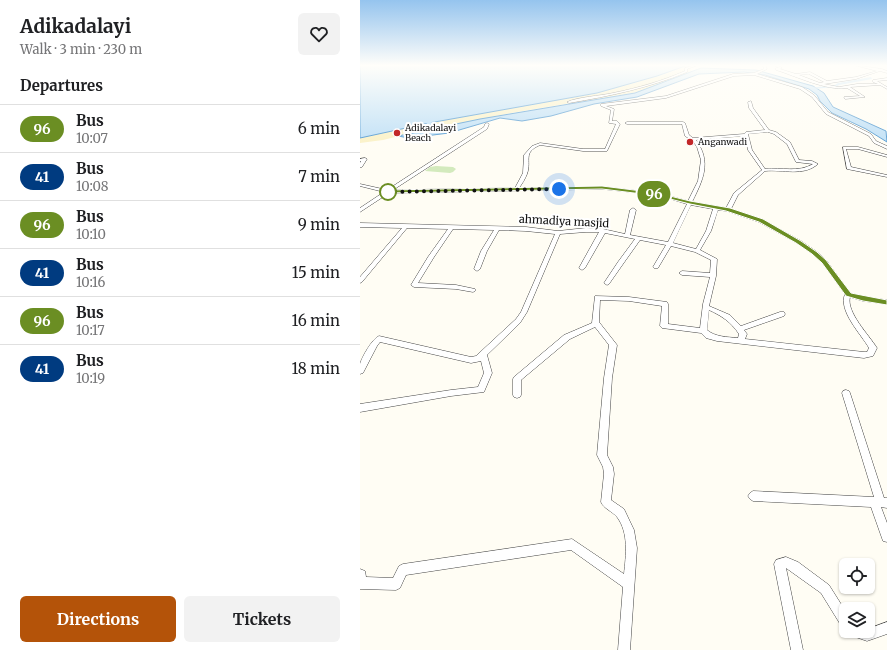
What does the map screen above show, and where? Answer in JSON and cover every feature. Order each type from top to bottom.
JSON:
[{"type":"street","points":[[569,102],[608,95]]},
{"type":"street","points":[[516,190],[525,173],[526,155],[532,147],[540,144],[582,150],[606,150],[618,124],[616,122],[610,122],[613,110],[602,105],[671,95]]},
{"type":"street","points":[[812,95],[827,113],[870,135],[875,142],[887,148]]},
{"type":"street","points":[[845,98],[863,97],[860,95]]},
{"type":"street","points":[[750,102],[751,108],[768,131]]},
{"type":"street","points":[[627,122],[683,123],[687,136],[694,140],[699,147],[703,160],[700,181],[669,245],[656,267]]},
{"type":"street","points":[[360,210],[486,128],[486,124]]},
{"type":"street","points":[[691,139],[746,135],[748,133],[768,131],[775,133],[788,143],[797,161],[812,162],[816,164],[804,171],[770,168],[764,170],[736,194],[728,210]]},
{"type":"street","points":[[746,135],[750,150],[764,170]]},
{"type":"street","points":[[887,156],[858,148],[844,148],[849,168],[887,176]]},
{"type":"street","points":[[360,160],[365,160],[360,166]]},
{"type":"street","points":[[360,186],[388,192],[602,188],[658,194],[728,210],[761,221],[799,242],[824,261],[848,294],[863,299],[887,302]]},
{"type":"street","points":[[697,251],[712,226],[716,208]]},
{"type":"street","points":[[627,236],[633,210]]},
{"type":"street","name":"ahmadiya masjid","points":[[360,226],[498,228],[526,229],[558,233],[586,230],[603,231],[697,251],[714,259],[713,274],[703,331]]},
{"type":"street","points":[[360,281],[405,227]]},
{"type":"street","points":[[452,227],[414,285],[456,287],[473,290]]},
{"type":"street","points":[[477,269],[484,251],[498,228]]},
{"type":"street","points":[[582,268],[603,231]]},
{"type":"street","points":[[360,371],[374,344],[379,339],[471,360],[478,359],[518,321],[524,312],[558,233]]},
{"type":"street","points":[[607,283],[639,238]]},
{"type":"street","points":[[682,273],[713,274]]},
{"type":"street","points":[[624,650],[632,548],[629,530],[620,513],[606,502],[609,474],[608,467],[602,455],[612,345],[595,322],[597,298],[614,298],[665,304],[664,326],[703,331],[709,336],[864,355],[870,354],[873,348],[848,311],[845,304],[845,298],[848,294]]},
{"type":"street","points":[[706,307],[726,314],[743,334],[741,341]]},
{"type":"street","points":[[740,329],[782,314]]},
{"type":"street","points":[[517,395],[517,379],[567,337],[597,324]]},
{"type":"street","points":[[360,408],[451,393],[481,390],[488,373],[483,354]]},
{"type":"street","points":[[846,393],[880,502],[887,537]]},
{"type":"street","points":[[753,496],[880,502]]},
{"type":"street","points":[[360,575],[360,582],[396,584],[403,570],[572,544],[629,584]]},
{"type":"street","points":[[797,650],[780,564],[786,562],[794,566],[825,589],[839,612]]},
{"type":"street","points":[[875,632],[887,628]]},
{"type":"green space","points":[[430,167],[453,167],[456,169],[450,173],[425,171]]},
{"type":"sand","points":[[584,95],[618,95],[511,113],[383,140],[360,143],[360,138],[429,123]]},
{"type":"water","points":[[360,95],[584,95],[429,123],[360,138]]},
{"type":"water","points":[[621,95],[641,95],[594,104],[551,116],[522,121],[500,118],[449,133],[409,138],[398,136],[480,119]]},
{"type":"water","points":[[817,95],[826,95],[833,107],[886,131],[887,142],[866,129],[832,113],[820,101]]},
{"type":"waterway","points":[[429,123],[435,128],[452,127]]},
{"type":"bus line","name":"96","points":[[388,192],[602,188],[632,190],[658,194],[728,210],[761,221],[799,242],[824,261],[848,294],[863,299],[887,302]]},
{"type":"place","name":"Adikadalayi Beach","points":[[397,133]]},
{"type":"place","name":"Anganwadi","points":[[690,142]]},
{"type":"route","points":[[388,192],[559,189]]}]
